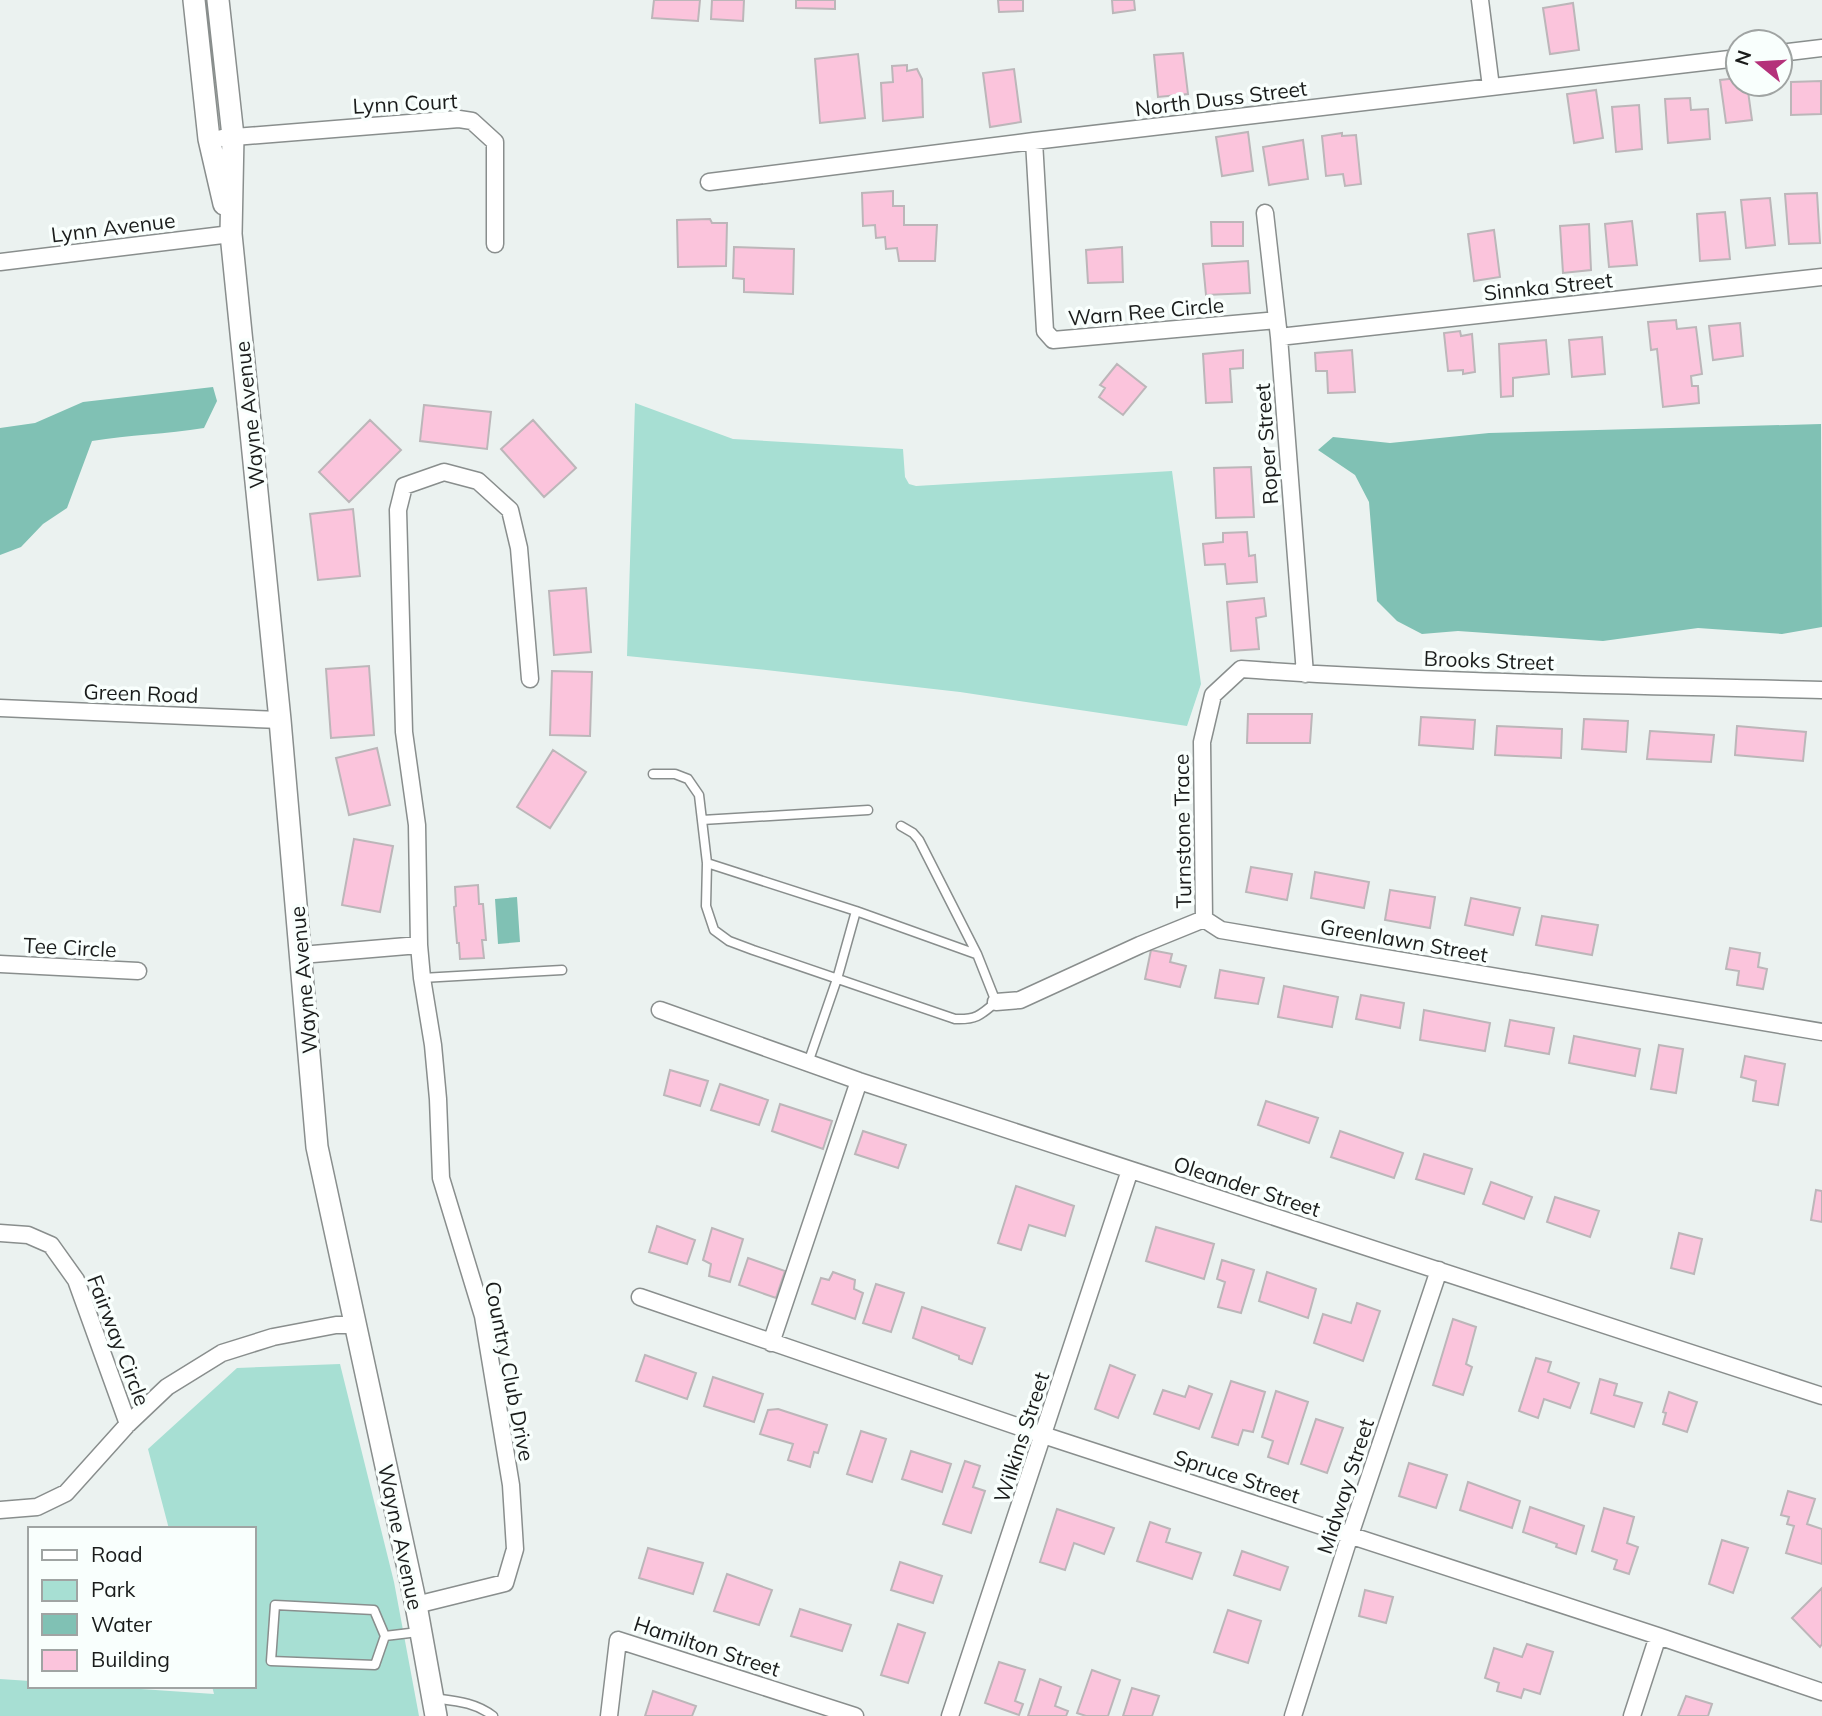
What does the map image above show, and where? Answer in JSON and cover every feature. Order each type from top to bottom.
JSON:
[{"type":"street","name":"Wayne Avenue","points":[[194,0],[209,139],[231,234]]},
{"type":"street","name":"Wayne Avenue","points":[[218,0],[233,136],[231,234],[281,720],[317,1147],[357,1325],[435,1707]]},
{"type":"street","points":[[1480,0],[1491,88]]},
{"type":"street","points":[[1794,51],[1822,48]]},
{"type":"street","name":"North Duss Street","points":[[709,182],[1724,60]]},
{"type":"street","name":"Lynn Court","points":[[209,139],[459,119],[472,121],[495,142],[495,244]]},
{"type":"street","name":"Warn Ree Circle","points":[[1034,141],[1045,331],[1053,340],[1277,320]]},
{"type":"street","name":"Roper Street","points":[[1265,213],[1279,337],[1305,674]]},
{"type":"street","name":"Lynn Avenue","points":[[0,262],[231,234]]},
{"type":"street","name":"Sinnka Street","points":[[1279,337],[1822,276]]},
{"type":"street","name":"Country Club Drive","points":[[416,1605],[505,1583],[516,1549],[511,1485],[483,1316],[441,1178],[433,1045],[419,945],[417,825],[404,733],[398,510],[404,486],[444,472],[478,481],[510,510],[519,548],[530,679]]},
{"type":"street","name":"Brooks Street","points":[[1202,742],[1213,695],[1241,669],[1537,683],[1822,690]]},
{"type":"street","name":"Green Road","points":[[0,708],[281,720]]},
{"type":"street","name":"Turnstone Trace","points":[[1202,742],[1204,919]]},
{"type":"street","points":[[996,1002],[1020,1000],[1204,919]]},
{"type":"street","name":"Greenlawn Street","points":[[1204,919],[1221,930],[1822,1032]]},
{"type":"street","points":[[301,955],[419,945]]},
{"type":"street","name":"Tee Circle","points":[[0,964],[138,971]]},
{"type":"street","name":"Oleander Street","points":[[660,1010],[859,1082],[1822,1396]]},
{"type":"street","points":[[771,1343],[859,1082]]},
{"type":"street","name":"Wilkins Street","points":[[950,1716],[1130,1170]]},
{"type":"street","name":"Fairway Circle","points":[[0,1233],[28,1235],[51,1245],[76,1280],[128,1424]]},
{"type":"street","name":"Midway Street","points":[[1293,1716],[1350,1535],[1439,1270]]},
{"type":"street","name":"Spruce Street","points":[[639,1297],[1043,1436],[1822,1692]]},
{"type":"street","name":"Fairway Circle","points":[[0,1510],[37,1507],[66,1493],[128,1424],[167,1387],[222,1353],[273,1337],[336,1325],[357,1325]]},
{"type":"street","points":[[1632,1716],[1658,1636]]},
{"type":"street","name":"Hamilton Street","points":[[610,1716],[618,1640],[855,1716]]},
{"type":"lane","points":[[653,774],[675,774],[688,779],[699,795],[707,863],[706,906],[714,930],[729,941],[837,979],[955,1019],[972,1020],[996,1002],[976,954],[919,840],[901,826]]},
{"type":"lane","points":[[702,820],[868,810]]},
{"type":"lane","points":[[707,863],[856,911],[976,954]]},
{"type":"lane","points":[[808,1063],[837,979],[856,911]]},
{"type":"lane","points":[[422,978],[562,970]]},
{"type":"lane","points":[[275,1605],[374,1609],[385,1636],[375,1665],[271,1661],[275,1605]]},
{"type":"lane","points":[[385,1636],[421,1632]]},
{"type":"lane","points":[[435,1707],[460,1701],[483,1709],[493,1716]]},
{"type":"green space","points":[[635,403],[733,439],[903,449],[905,477],[909,484],[916,486],[1172,471],[1201,684],[1187,726],[960,692],[627,656]]},
{"type":"green space","points":[[340,1364],[394,1582],[419,1716],[0,1716],[0,1679],[28,1681],[28,1688],[126,1688],[214,1694],[212,1688],[256,1688],[256,1527],[168,1527],[148,1449],[237,1368]]},
{"type":"water","points":[[213,387],[217,401],[204,428],[92,441],[67,508],[43,524],[21,547],[0,555],[0,428],[35,423],[83,402]]},
{"type":"water","points":[[1821,424],[1822,627],[1782,634],[1698,628],[1603,641],[1458,631],[1422,634],[1397,621],[1377,601],[1369,502],[1355,475],[1318,450],[1333,437],[1390,443],[1489,433]]},
{"type":"water","points":[[517,897],[520,942],[498,944],[495,899]]},
{"type":"building","points":[[654,0],[700,0],[698,21],[652,18]]},
{"type":"building","points":[[712,0],[744,0],[743,21],[711,19]]},
{"type":"building","points":[[796,0],[835,0],[835,9],[796,8]]},
{"type":"building","points":[[998,0],[1023,0],[1023,11],[999,12]]},
{"type":"building","points":[[1112,0],[1134,0],[1135,10],[1113,13]]},
{"type":"building","points":[[1573,3],[1579,50],[1550,54],[1543,8]]},
{"type":"building","points":[[1183,53],[1188,94],[1158,97],[1154,55]]},
{"type":"building","points":[[858,54],[865,118],[820,123],[815,59]]},
{"type":"building","points":[[907,65],[907,71],[917,69],[922,79],[923,117],[883,121],[881,83],[893,82],[892,66]]},
{"type":"building","points":[[1014,69],[1021,122],[990,127],[983,73]]},
{"type":"building","points":[[1720,80],[1724,80],[1724,98],[1749,98],[1752,120],[1726,123]]},
{"type":"building","points":[[1821,81],[1821,114],[1791,115],[1794,82]]},
{"type":"building","points":[[1596,90],[1603,138],[1574,143],[1567,94]]},
{"type":"building","points":[[1690,98],[1691,110],[1708,109],[1710,139],[1668,143],[1665,99]]},
{"type":"building","points":[[1639,105],[1642,149],[1616,152],[1612,107]]},
{"type":"building","points":[[1248,132],[1253,171],[1222,176],[1216,137]]},
{"type":"building","points":[[1342,133],[1342,136],[1356,135],[1361,184],[1345,186],[1343,174],[1326,176],[1322,136]]},
{"type":"building","points":[[1303,140],[1308,179],[1269,185],[1263,147]]},
{"type":"building","points":[[893,191],[893,206],[904,206],[904,225],[937,225],[935,261],[899,261],[897,248],[886,249],[885,237],[876,238],[875,225],[863,226],[862,193]]},
{"type":"building","points":[[1817,193],[1820,243],[1789,244],[1785,194]]},
{"type":"building","points":[[1770,198],[1775,245],[1746,248],[1741,200]]},
{"type":"building","points":[[1725,212],[1730,259],[1700,261],[1697,214]]},
{"type":"building","points":[[710,219],[712,223],[727,223],[726,266],[678,267],[677,220]]},
{"type":"building","points":[[1632,221],[1637,265],[1609,267],[1605,224]]},
{"type":"building","points":[[1211,222],[1243,222],[1243,246],[1212,246]]},
{"type":"building","points":[[1589,224],[1591,270],[1563,273],[1560,226]]},
{"type":"building","points":[[1494,230],[1500,277],[1474,281],[1468,234]]},
{"type":"building","points":[[734,247],[794,249],[793,294],[744,292],[744,279],[733,278]]},
{"type":"building","points":[[1122,247],[1123,282],[1088,283],[1086,250]]},
{"type":"building","points":[[1248,261],[1250,293],[1206,295],[1203,264]]},
{"type":"building","points":[[1676,320],[1677,329],[1696,327],[1702,374],[1691,376],[1692,386],[1698,386],[1699,403],[1663,407],[1657,349],[1651,350],[1648,322]]},
{"type":"building","points":[[1740,323],[1743,356],[1713,360],[1709,326]]},
{"type":"building","points":[[1460,331],[1461,336],[1472,334],[1475,372],[1463,374],[1463,370],[1448,371],[1444,333]]},
{"type":"building","points":[[1602,337],[1605,374],[1572,377],[1569,340]]},
{"type":"building","points":[[1546,340],[1549,374],[1513,378],[1513,396],[1501,397],[1499,344]]},
{"type":"building","points":[[1243,350],[1243,368],[1230,369],[1232,402],[1206,403],[1203,354]]},
{"type":"building","points":[[1352,350],[1355,392],[1328,393],[1327,371],[1316,371],[1315,353]]},
{"type":"building","points":[[1117,364],[1146,387],[1123,415],[1099,397],[1105,388],[1100,385]]},
{"type":"building","points":[[424,405],[491,412],[487,449],[420,441]]},
{"type":"building","points":[[370,420],[401,450],[349,502],[319,472]]},
{"type":"building","points":[[533,420],[576,468],[544,497],[501,449]]},
{"type":"building","points":[[1251,467],[1254,517],[1216,518],[1214,468]]},
{"type":"building","points":[[353,509],[360,576],[318,580],[310,514]]},
{"type":"building","points":[[1247,532],[1249,556],[1255,555],[1257,582],[1227,584],[1225,564],[1205,565],[1203,544],[1223,542],[1223,533]]},
{"type":"building","points":[[586,588],[591,652],[554,655],[549,591]]},
{"type":"building","points":[[1264,598],[1266,616],[1256,618],[1259,649],[1231,651],[1227,602]]},
{"type":"building","points":[[369,666],[374,735],[331,738],[326,669]]},
{"type":"building","points":[[552,671],[592,672],[590,736],[550,735]]},
{"type":"building","points":[[1248,714],[1312,714],[1310,743],[1247,743]]},
{"type":"building","points":[[1421,717],[1475,720],[1473,749],[1419,745]]},
{"type":"building","points":[[1584,719],[1628,721],[1626,752],[1582,749]]},
{"type":"building","points":[[1497,726],[1562,729],[1561,758],[1495,755]]},
{"type":"building","points":[[1737,726],[1806,732],[1803,761],[1735,755]]},
{"type":"building","points":[[1650,731],[1714,735],[1711,762],[1647,759]]},
{"type":"building","points":[[377,748],[390,805],[349,815],[336,758]]},
{"type":"building","points":[[553,750],[586,772],[550,828],[517,807]]},
{"type":"building","points":[[354,839],[393,846],[380,912],[342,905]]},
{"type":"building","points":[[1251,867],[1292,874],[1287,900],[1246,892]]},
{"type":"building","points":[[1315,872],[1369,882],[1364,908],[1311,898]]},
{"type":"building","points":[[478,885],[479,904],[483,904],[486,940],[482,940],[484,958],[460,959],[454,907],[455,887]]},
{"type":"building","points":[[1390,890],[1435,897],[1430,928],[1385,920]]},
{"type":"building","points":[[1471,898],[1520,908],[1513,935],[1465,925]]},
{"type":"building","points":[[1542,916],[1598,925],[1592,955],[1536,945]]},
{"type":"building","points":[[1730,948],[1760,953],[1758,967],[1767,969],[1763,989],[1737,985],[1739,971],[1726,969]]},
{"type":"building","points":[[1151,950],[1172,954],[1170,962],[1186,966],[1180,987],[1145,979]]},
{"type":"building","points":[[1220,970],[1264,978],[1258,1004],[1215,998]]},
{"type":"building","points":[[1284,986],[1338,997],[1332,1027],[1278,1017]]},
{"type":"building","points":[[1361,995],[1404,1003],[1400,1028],[1356,1019]]},
{"type":"building","points":[[1424,1010],[1490,1023],[1485,1051],[1420,1040]]},
{"type":"building","points":[[1510,1020],[1554,1028],[1549,1054],[1505,1046]]},
{"type":"building","points":[[1574,1036],[1640,1049],[1635,1076],[1569,1063]]},
{"type":"building","points":[[1659,1045],[1683,1049],[1676,1093],[1651,1089]]},
{"type":"building","points":[[1745,1056],[1785,1064],[1778,1105],[1753,1101],[1756,1081],[1741,1077]]},
{"type":"building","points":[[670,1070],[708,1081],[700,1106],[664,1095]]},
{"type":"building","points":[[720,1084],[768,1100],[759,1125],[711,1110]]},
{"type":"building","points":[[1266,1101],[1318,1118],[1309,1143],[1258,1125]]},
{"type":"building","points":[[780,1104],[832,1121],[823,1149],[772,1131]]},
{"type":"building","points":[[863,1131],[906,1145],[898,1168],[855,1154]]},
{"type":"building","points":[[1340,1131],[1403,1153],[1394,1178],[1331,1157]]},
{"type":"building","points":[[1424,1154],[1472,1169],[1464,1194],[1416,1179]]},
{"type":"building","points":[[1491,1182],[1532,1197],[1524,1219],[1483,1204]]},
{"type":"building","points":[[1016,1186],[1074,1206],[1065,1236],[1029,1225],[1021,1250],[998,1243]]},
{"type":"building","points":[[1816,1190],[1822,1191],[1822,1222],[1811,1220]]},
{"type":"building","points":[[1555,1197],[1599,1211],[1590,1237],[1547,1222]]},
{"type":"building","points":[[657,1226],[695,1240],[687,1264],[649,1252]]},
{"type":"building","points":[[1156,1227],[1214,1244],[1204,1279],[1146,1261]]},
{"type":"building","points":[[712,1228],[743,1239],[730,1282],[709,1276],[711,1264],[703,1260]]},
{"type":"building","points":[[1679,1233],[1702,1239],[1694,1274],[1671,1268]]},
{"type":"building","points":[[748,1258],[785,1271],[776,1298],[739,1285]]},
{"type":"building","points":[[1222,1260],[1254,1270],[1241,1313],[1218,1307],[1225,1282],[1217,1279]]},
{"type":"building","points":[[833,1272],[855,1280],[854,1289],[863,1293],[855,1319],[812,1304],[821,1278],[829,1280]]},
{"type":"building","points":[[1267,1272],[1316,1289],[1308,1318],[1259,1301]]},
{"type":"building","points":[[876,1284],[904,1293],[891,1332],[863,1323]]},
{"type":"building","points":[[1357,1303],[1380,1311],[1363,1361],[1314,1343],[1323,1314],[1351,1323]]},
{"type":"building","points":[[922,1307],[985,1328],[972,1364],[913,1338]]},
{"type":"building","points":[[1453,1319],[1476,1327],[1466,1364],[1472,1367],[1463,1395],[1433,1385]]},
{"type":"building","points":[[645,1355],[696,1373],[687,1399],[636,1381]]},
{"type":"building","points":[[1536,1358],[1551,1362],[1548,1372],[1579,1383],[1570,1408],[1544,1399],[1538,1418],[1519,1411]]},
{"type":"building","points":[[1110,1365],[1135,1375],[1118,1418],[1095,1409]]},
{"type":"building","points":[[713,1377],[763,1394],[754,1422],[704,1406]]},
{"type":"building","points":[[1600,1379],[1617,1384],[1614,1395],[1642,1403],[1634,1427],[1591,1413]]},
{"type":"building","points":[[1231,1381],[1265,1392],[1253,1432],[1243,1430],[1238,1445],[1212,1437]]},
{"type":"building","points":[[1189,1386],[1212,1394],[1199,1429],[1154,1414],[1163,1390],[1185,1397]]},
{"type":"building","points":[[1276,1391],[1308,1402],[1288,1464],[1268,1457],[1273,1441],[1262,1437]]},
{"type":"building","points":[[1669,1392],[1697,1402],[1687,1432],[1663,1424],[1666,1413],[1663,1412]]},
{"type":"building","points":[[778,1409],[827,1425],[818,1453],[814,1452],[810,1467],[788,1460],[793,1444],[760,1434],[768,1410]]},
{"type":"building","points":[[1316,1419],[1343,1428],[1327,1473],[1301,1464]]},
{"type":"building","points":[[861,1431],[886,1439],[872,1482],[847,1474]]},
{"type":"building","points":[[911,1451],[951,1464],[942,1492],[902,1479]]},
{"type":"building","points":[[965,1461],[980,1466],[973,1487],[985,1491],[971,1533],[943,1524]]},
{"type":"building","points":[[1409,1463],[1447,1475],[1436,1508],[1399,1496]]},
{"type":"building","points":[[1468,1482],[1520,1501],[1512,1528],[1460,1510]]},
{"type":"building","points":[[1788,1491],[1815,1499],[1807,1524],[1822,1529],[1822,1564],[1786,1553],[1794,1526],[1787,1524],[1789,1517],[1781,1515]]},
{"type":"building","points":[[1530,1507],[1584,1526],[1576,1554],[1523,1532]]},
{"type":"building","points":[[1604,1508],[1634,1517],[1627,1543],[1638,1547],[1629,1574],[1614,1569],[1617,1560],[1592,1551]]},
{"type":"building","points":[[1057,1509],[1114,1528],[1104,1554],[1074,1543],[1065,1570],[1040,1562]]},
{"type":"building","points":[[1150,1522],[1170,1529],[1166,1542],[1201,1553],[1192,1579],[1137,1561]]},
{"type":"building","points":[[1722,1540],[1748,1548],[1733,1593],[1709,1584]]},
{"type":"building","points":[[648,1548],[703,1563],[693,1594],[639,1578]]},
{"type":"building","points":[[1242,1551],[1288,1567],[1280,1590],[1234,1575]]},
{"type":"building","points":[[900,1562],[942,1576],[933,1603],[891,1590]]},
{"type":"building","points":[[727,1574],[772,1590],[759,1625],[714,1611]]},
{"type":"building","points":[[1822,1588],[1822,1644],[1820,1647],[1792,1618]]},
{"type":"building","points":[[1365,1590],[1393,1597],[1386,1623],[1359,1616]]},
{"type":"building","points":[[800,1609],[851,1625],[842,1651],[791,1636]]},
{"type":"building","points":[[1228,1610],[1261,1621],[1248,1663],[1214,1652]]},
{"type":"building","points":[[898,1624],[925,1633],[908,1683],[881,1675]]},
{"type":"building","points":[[1527,1644],[1553,1652],[1540,1694],[1524,1689],[1521,1698],[1497,1691],[1499,1683],[1485,1678],[1494,1648],[1522,1657]]},
{"type":"building","points":[[999,1662],[1025,1670],[1015,1701],[1023,1704],[1019,1715],[985,1703]]},
{"type":"building","points":[[1092,1670],[1120,1680],[1108,1716],[1086,1716],[1077,1713]]},
{"type":"building","points":[[1040,1679],[1061,1687],[1055,1706],[1068,1711],[1066,1716],[1028,1716]]},
{"type":"building","points":[[1132,1688],[1159,1696],[1152,1716],[1123,1716]]},
{"type":"building","points":[[653,1691],[696,1706],[692,1716],[645,1716]]},
{"type":"building","points":[[1686,1696],[1712,1704],[1708,1716],[1678,1716]]}]
